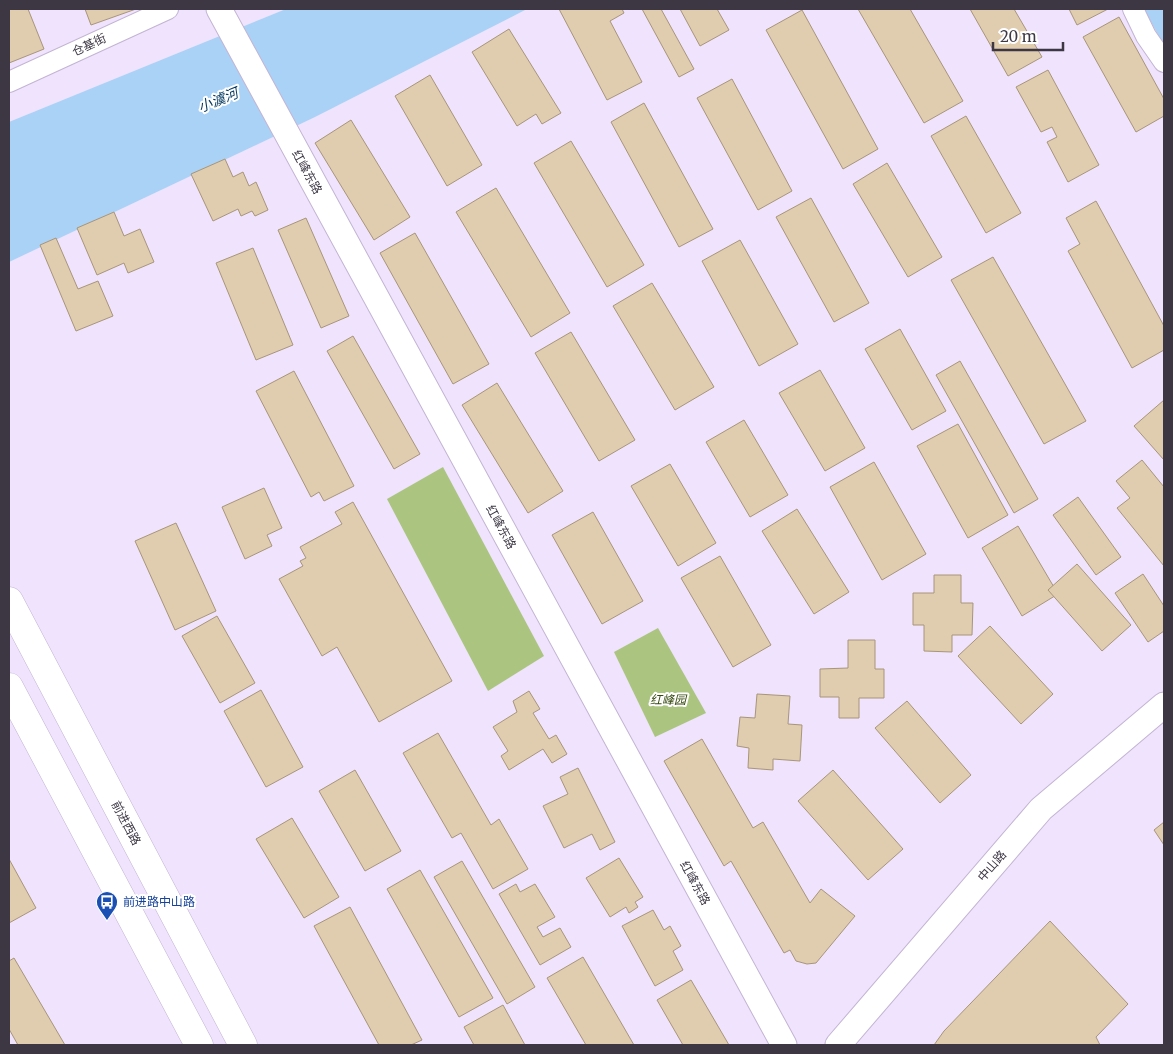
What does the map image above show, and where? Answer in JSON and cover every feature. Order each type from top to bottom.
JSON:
[{"type":"main road","name":"前进西路","points":[[9,601],[243,1045]]},
{"type":"main road","points":[[9,687],[199,1045]]},
{"type":"street","name":"仓基街","points":[[9,82],[168,9]]},
{"type":"street","points":[[1133,9],[1146,36],[1164,62]]},
{"type":"street","name":"红峰东路","points":[[221,12],[784,1045]]},
{"type":"street","name":"中山路","points":[[838,1045],[1041,809],[1164,705]]},
{"type":"green space","points":[[443,467],[544,656],[488,691],[387,499]]},
{"type":"green space","name":"红峰园","points":[[658,628],[706,713],[655,737],[614,652]]},
{"type":"water","name":"小澞河","points":[[286,9],[527,9],[315,117],[9,262],[9,122]]},
{"type":"water","points":[[1144,9],[1164,9],[1164,46]]},
{"type":"building","points":[[9,9],[28,9],[44,49],[9,63]]},
{"type":"building","points":[[85,9],[136,9],[91,25]]},
{"type":"building","points":[[559,9],[622,9],[624,13],[610,21],[642,82],[607,100]]},
{"type":"building","points":[[642,9],[661,9],[694,69],[679,77]]},
{"type":"building","points":[[680,9],[717,9],[729,30],[700,46]]},
{"type":"building","points":[[858,9],[910,9],[963,101],[924,123]]},
{"type":"building","points":[[970,9],[1014,9],[1042,57],[1008,76]]},
{"type":"building","points":[[1069,9],[1108,9],[1077,25]]},
{"type":"building","points":[[802,10],[878,149],[843,169],[766,30]]},
{"type":"building","points":[[1119,17],[1164,99],[1164,116],[1136,132],[1083,37]]},
{"type":"building","points":[[509,29],[561,113],[542,124],[536,114],[517,126],[472,52]]},
{"type":"building","points":[[1048,70],[1099,165],[1068,182],[1047,142],[1057,137],[1052,127],[1041,132],[1016,87]]},
{"type":"building","points":[[430,75],[482,165],[447,186],[395,96]]},
{"type":"building","points":[[732,79],[792,191],[758,210],[697,98]]},
{"type":"building","points":[[644,103],[713,229],[679,247],[611,122]]},
{"type":"building","points":[[966,116],[1021,213],[986,233],[931,136]]},
{"type":"building","points":[[351,120],[410,217],[374,240],[315,143]]},
{"type":"building","points":[[571,141],[644,265],[607,287],[534,163]]},
{"type":"building","points":[[225,159],[233,177],[243,172],[249,186],[256,182],[268,210],[255,216],[252,211],[241,216],[238,209],[213,221],[191,174]]},
{"type":"building","points":[[887,163],[942,257],[908,277],[853,184]]},
{"type":"building","points":[[496,188],[570,313],[531,337],[456,212]]},
{"type":"building","points":[[811,198],[869,303],[834,322],[776,217]]},
{"type":"building","points":[[1096,201],[1164,326],[1164,350],[1132,368],[1068,251],[1080,244],[1066,218]]},
{"type":"building","points":[[114,212],[124,236],[140,229],[154,262],[128,273],[124,263],[97,275],[77,228]]},
{"type":"building","points":[[306,218],[349,316],[321,328],[278,230]]},
{"type":"building","points":[[415,233],[489,364],[453,384],[380,253]]},
{"type":"building","points":[[56,238],[78,289],[98,281],[113,316],[76,331],[40,245]]},
{"type":"building","points":[[740,240],[798,344],[759,366],[702,261]]},
{"type":"building","points":[[253,248],[293,345],[256,360],[216,263]]},
{"type":"building","points":[[993,257],[1086,421],[1044,444],[951,280]]},
{"type":"building","points":[[652,283],[714,387],[675,410],[613,306]]},
{"type":"building","points":[[900,329],[946,411],[912,430],[865,349]]},
{"type":"building","points":[[571,332],[635,440],[599,461],[535,353]]},
{"type":"building","points":[[353,336],[420,454],[394,469],[327,351]]},
{"type":"building","points":[[960,361],[1038,499],[1014,513],[936,375]]},
{"type":"building","points":[[820,370],[865,448],[825,471],[779,393]]},
{"type":"building","points":[[294,371],[354,486],[324,501],[319,492],[311,497],[256,391]]},
{"type":"building","points":[[497,383],[563,491],[528,513],[462,405]]},
{"type":"building","points":[[1164,400],[1164,460],[1134,426]]},
{"type":"building","points":[[744,420],[788,495],[750,517],[706,442]]},
{"type":"building","points":[[958,424],[1008,515],[968,538],[917,446]]},
{"type":"building","points":[[1142,460],[1164,487],[1164,566],[1117,508],[1130,498],[1116,481]]},
{"type":"building","points":[[874,462],[926,554],[882,580],[830,487]]},
{"type":"building","points":[[670,464],[716,543],[678,566],[631,486]]},
{"type":"building","points":[[264,488],[282,528],[267,535],[272,546],[245,559],[222,507]]},
{"type":"building","points":[[1078,497],[1121,557],[1096,575],[1053,515]]},
{"type":"building","points":[[353,502],[452,681],[379,722],[337,647],[322,656],[279,579],[303,566],[300,561],[306,558],[300,547],[342,524],[335,512]]},
{"type":"building","points":[[797,509],[849,592],[814,614],[762,531]]},
{"type":"building","points":[[593,512],[643,601],[602,624],[552,535]]},
{"type":"building","points":[[176,523],[216,611],[175,630],[135,541]]},
{"type":"building","points":[[1018,526],[1058,594],[1022,616],[982,548]]},
{"type":"building","points":[[720,556],[771,645],[733,667],[681,578]]},
{"type":"building","points":[[1077,564],[1131,625],[1102,651],[1048,590]]},
{"type":"building","points":[[1143,574],[1164,606],[1164,631],[1148,642],[1115,593]]},
{"type":"building","points":[[934,575],[961,575],[961,603],[973,603],[972,635],[952,635],[952,652],[924,651],[924,625],[913,625],[913,593],[934,593]]},
{"type":"building","points":[[217,616],[255,683],[220,703],[182,636]]},
{"type":"building","points":[[990,626],[1053,694],[1021,724],[958,656]]},
{"type":"building","points":[[848,640],[875,640],[875,669],[884,669],[884,698],[859,698],[859,718],[839,718],[839,697],[820,697],[820,669],[848,668]]},
{"type":"building","points":[[261,690],[303,767],[266,787],[224,711]]},
{"type":"building","points":[[529,691],[540,709],[533,713],[549,739],[556,735],[567,754],[552,763],[543,749],[509,770],[501,756],[508,751],[493,727],[517,712],[513,701]]},
{"type":"building","points":[[757,694],[790,696],[788,724],[802,725],[800,761],[773,759],[773,770],[748,768],[749,748],[737,746],[740,717],[755,718]]},
{"type":"building","points":[[907,701],[971,775],[940,803],[875,728]]},
{"type":"building","points":[[438,733],[491,825],[499,819],[528,869],[493,889],[461,833],[452,838],[403,753]]},
{"type":"building","points":[[702,739],[753,828],[763,822],[810,903],[821,889],[855,916],[816,963],[807,964],[796,961],[790,950],[784,953],[731,861],[724,866],[664,761]]},
{"type":"building","points":[[578,768],[615,842],[600,850],[592,834],[564,848],[543,806],[568,794],[560,777]]},
{"type":"building","points":[[355,770],[401,851],[365,871],[319,791]]},
{"type":"building","points":[[833,770],[903,849],[868,880],[798,801]]},
{"type":"building","points":[[292,818],[339,897],[304,918],[256,839]]},
{"type":"building","points":[[1164,822],[1164,845],[1154,830]]},
{"type":"building","points":[[619,858],[643,897],[635,902],[638,907],[629,913],[626,907],[610,917],[586,878]]},
{"type":"building","points":[[9,859],[36,908],[9,923]]},
{"type":"building","points":[[462,861],[535,987],[507,1004],[434,877]]},
{"type":"building","points":[[420,870],[493,998],[459,1017],[387,889]]},
{"type":"building","points":[[516,884],[520,892],[535,884],[555,917],[537,927],[543,937],[560,928],[571,947],[540,965],[499,894]]},
{"type":"building","points":[[350,907],[422,1040],[411,1045],[379,1045],[314,926]]},
{"type":"building","points":[[653,910],[664,930],[670,926],[681,946],[673,951],[683,970],[655,986],[622,926]]},
{"type":"building","points":[[1050,921],[1128,1004],[1096,1037],[1100,1045],[934,1045],[944,1031]]},
{"type":"building","points":[[583,957],[634,1045],[586,1045],[547,978]]},
{"type":"building","points":[[14,958],[65,1045],[18,1045],[9,1029],[9,961]]},
{"type":"building","points":[[691,980],[729,1045],[683,1045],[657,1000]]},
{"type":"building","points":[[503,1005],[525,1045],[474,1045],[464,1027]]},
{"type":"place","name":"前进路中山路","points":[[107,921]]}]
